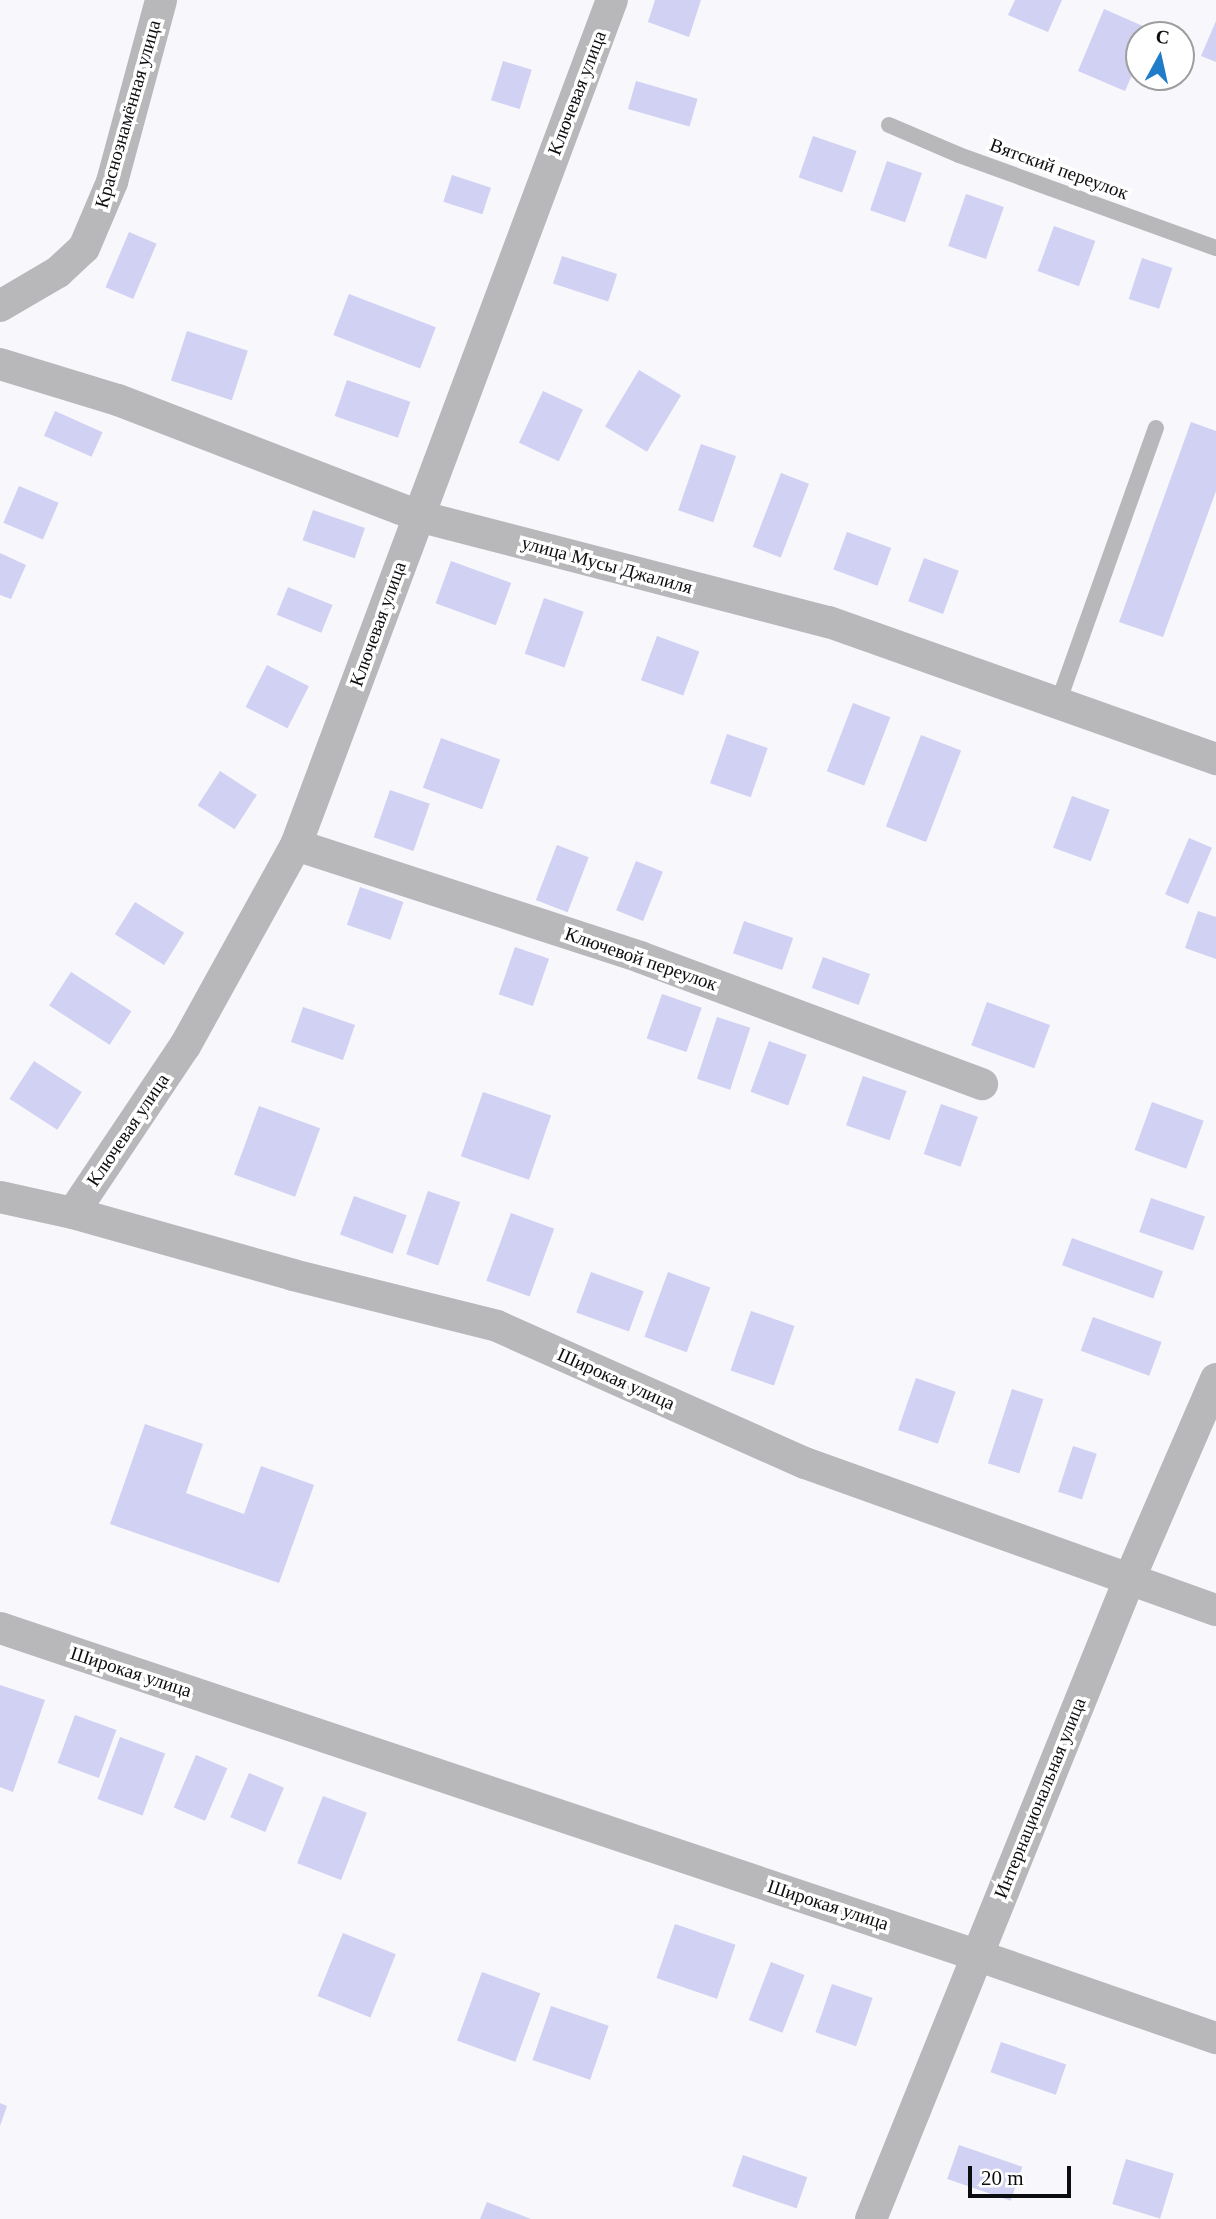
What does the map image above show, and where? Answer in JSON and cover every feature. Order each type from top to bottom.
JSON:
[{"type":"street","name":"Краснознамённая улица","points":[[0,306],[58,272],[85,248],[112,182],[161,0]]},
{"type":"street","name":"Ключевая улица","points":[[73,1213],[185,1046],[296,845],[612,0]]},
{"type":"street","name":"улица Мусы Джалиля","points":[[0,365],[118,400],[418,516],[829,622],[1216,759]]},
{"type":"street","name":"Ключевой переулок","points":[[296,845],[640,957],[982,1084]]},
{"type":"street","name":"Широкая улица","points":[[0,1197],[73,1213],[293,1275],[497,1326],[806,1463],[1216,1610]]},
{"type":"street","name":"Интернациональная улица","points":[[871,2219],[1129,1580],[1216,1379]]},
{"type":"street","name":"Широкая улица","points":[[0,1628],[1216,2038]]},
{"type":"lane","name":"Вятский переулок","points":[[889,125],[959,155],[1216,248]]},
{"type":"lane","points":[[1058,703],[1156,428]]},
{"type":"building","points":[[655,0],[701,0],[689,37],[648,22]]},
{"type":"building","points":[[1015,0],[1062,0],[1048,32],[1008,15]]},
{"type":"building","points":[[1104,9],[1131,21],[1125,21],[1125,91],[1078,71]]},
{"type":"building","points":[[1216,21],[1216,62],[1201,56]]},
{"type":"building","points":[[503,61],[532,70],[520,109],[491,100]]},
{"type":"building","points":[[636,81],[698,99],[690,127],[628,109]]},
{"type":"building","points":[[813,136],[856,151],[842,193],[799,178]]},
{"type":"building","points":[[887,161],[922,173],[905,222],[870,210]]},
{"type":"building","points":[[452,175],[491,188],[482,214],[443,202]]},
{"type":"building","points":[[966,194],[1004,207],[986,259],[948,246]]},
{"type":"building","points":[[1054,226],[1095,241],[1079,286],[1038,271]]},
{"type":"building","points":[[129,232],[157,244],[133,299],[106,287]]},
{"type":"building","points":[[562,256],[617,274],[608,302],[553,284]]},
{"type":"building","points":[[1142,258],[1172,268],[1159,309],[1129,299]]},
{"type":"building","points":[[349,294],[436,327],[420,368],[333,335]]},
{"type":"building","points":[[187,331],[248,351],[232,400],[171,380]]},
{"type":"building","points":[[639,370],[681,395],[647,452],[605,427]]},
{"type":"building","points":[[347,380],[410,402],[398,438],[335,416]]},
{"type":"building","points":[[543,391],[583,410],[559,461],[519,443]]},
{"type":"building","points":[[55,411],[103,432],[92,457],[44,436]]},
{"type":"building","points":[[1191,422],[1216,431],[1216,491],[1163,637],[1119,622]]},
{"type":"building","points":[[701,444],[736,456],[713,522],[678,510]]},
{"type":"building","points":[[781,473],[809,484],[781,558],[753,547]]},
{"type":"building","points":[[19,486],[59,503],[43,540],[3,523]]},
{"type":"building","points":[[313,510],[365,528],[355,558],[303,540]]},
{"type":"building","points":[[847,532],[891,548],[877,586],[833,570]]},
{"type":"building","points":[[0,553],[26,565],[11,599],[0,595]]},
{"type":"building","points":[[924,558],[959,571],[943,614],[908,601]]},
{"type":"building","points":[[451,561],[511,583],[496,625],[436,603]]},
{"type":"building","points":[[288,587],[333,605],[321,633],[277,615]]},
{"type":"building","points":[[544,598],[584,612],[565,667],[525,654]]},
{"type":"building","points":[[657,636],[699,651],[683,696],[641,680]]},
{"type":"building","points":[[267,665],[309,686],[288,728],[246,707]]},
{"type":"building","points":[[853,703],[890,717],[864,785],[827,771]]},
{"type":"building","points":[[727,734],[768,748],[751,797],[710,783]]},
{"type":"building","points":[[921,735],[961,750],[926,842],[886,826]]},
{"type":"building","points":[[441,738],[500,760],[482,809],[423,788]]},
{"type":"building","points":[[220,771],[257,795],[235,829],[198,805]]},
{"type":"building","points":[[390,790],[430,804],[413,851],[374,837]]},
{"type":"building","points":[[1072,796],[1110,810],[1091,861],[1053,848]]},
{"type":"building","points":[[1189,838],[1212,848],[1188,904],[1165,894]]},
{"type":"building","points":[[557,845],[589,857],[568,912],[536,900]]},
{"type":"building","points":[[636,861],[663,872],[643,921],[616,910]]},
{"type":"building","points":[[360,887],[403,902],[390,940],[347,925]]},
{"type":"building","points":[[135,902],[184,933],[164,965],[115,934]]},
{"type":"building","points":[[1198,911],[1216,917],[1216,959],[1185,948]]},
{"type":"building","points":[[744,921],[793,938],[782,970],[733,953]]},
{"type":"building","points":[[515,947],[549,959],[533,1006],[499,994]]},
{"type":"building","points":[[823,957],[870,974],[859,1005],[812,988]]},
{"type":"building","points":[[71,972],[131,1011],[110,1045],[49,1006]]},
{"type":"building","points":[[662,994],[702,1008],[686,1052],[647,1038]]},
{"type":"building","points":[[987,1002],[1050,1025],[1034,1068],[971,1045]]},
{"type":"building","points":[[303,1007],[355,1025],[343,1060],[291,1042]]},
{"type":"building","points":[[717,1017],[750,1028],[730,1090],[697,1079]]},
{"type":"building","points":[[769,1041],[807,1055],[788,1105],[751,1092]]},
{"type":"building","points":[[34,1061],[82,1092],[57,1130],[9,1099]]},
{"type":"building","points":[[863,1076],[906,1091],[890,1140],[846,1125]]},
{"type":"building","points":[[483,1092],[551,1115],[529,1180],[461,1156]]},
{"type":"building","points":[[1152,1102],[1204,1121],[1186,1169],[1135,1150]]},
{"type":"building","points":[[941,1104],[978,1117],[961,1167],[924,1154]]},
{"type":"building","points":[[259,1106],[320,1128],[295,1197],[234,1175]]},
{"type":"building","points":[[428,1191],[460,1202],[438,1265],[406,1254]]},
{"type":"building","points":[[354,1196],[407,1215],[393,1254],[340,1235]]},
{"type":"building","points":[[1151,1198],[1205,1217],[1193,1251],[1139,1232]]},
{"type":"building","points":[[511,1213],[554,1229],[530,1296],[486,1281]]},
{"type":"building","points":[[1072,1238],[1163,1271],[1153,1298],[1062,1265]]},
{"type":"building","points":[[591,1272],[644,1291],[629,1332],[576,1312]]},
{"type":"building","points":[[668,1272],[710,1287],[687,1352],[644,1337]]},
{"type":"building","points":[[751,1311],[794,1326],[774,1386],[730,1371]]},
{"type":"building","points":[[1093,1317],[1162,1342],[1149,1376],[1081,1351]]},
{"type":"building","points":[[916,1378],[956,1392],[938,1444],[898,1430]]},
{"type":"building","points":[[1012,1389],[1043,1399],[1019,1473],[988,1463]]},
{"type":"building","points":[[145,1424],[203,1444],[186,1493],[244,1514],[261,1466],[314,1485],[279,1583],[110,1524]]},
{"type":"building","points":[[1073,1446],[1097,1454],[1082,1499],[1058,1492]]},
{"type":"building","points":[[0,1685],[45,1700],[13,1792],[0,1787]]},
{"type":"building","points":[[75,1715],[116,1730],[99,1778],[58,1763]]},
{"type":"building","points":[[120,1737],[165,1753],[143,1815],[97,1799]]},
{"type":"building","points":[[196,1755],[227,1768],[205,1821],[174,1807]]},
{"type":"building","points":[[249,1773],[284,1788],[265,1832],[230,1817]]},
{"type":"building","points":[[323,1796],[367,1813],[341,1880],[297,1863]]},
{"type":"building","points":[[675,1924],[736,1945],[717,1999],[656,1978]]},
{"type":"building","points":[[343,1933],[396,1954],[370,2017],[318,1996]]},
{"type":"building","points":[[771,1962],[805,1975],[782,2033],[749,2020]]},
{"type":"building","points":[[482,1972],[540,1993],[515,2062],[457,2041]]},
{"type":"building","points":[[832,1984],[873,1998],[856,2046],[815,2032]]},
{"type":"building","points":[[551,2006],[609,2026],[590,2080],[532,2060]]},
{"type":"building","points":[[1001,2042],[1066,2064],[1056,2095],[991,2072]]},
{"type":"building","points":[[0,2103],[7,2106],[0,2126]]},
{"type":"building","points":[[959,2145],[1022,2167],[1011,2201],[947,2179]]},
{"type":"building","points":[[743,2155],[807,2177],[797,2208],[732,2186]]},
{"type":"building","points":[[1126,2159],[1174,2174],[1160,2219],[1112,2204]]},
{"type":"building","points":[[487,2202],[531,2219],[480,2219]]}]
